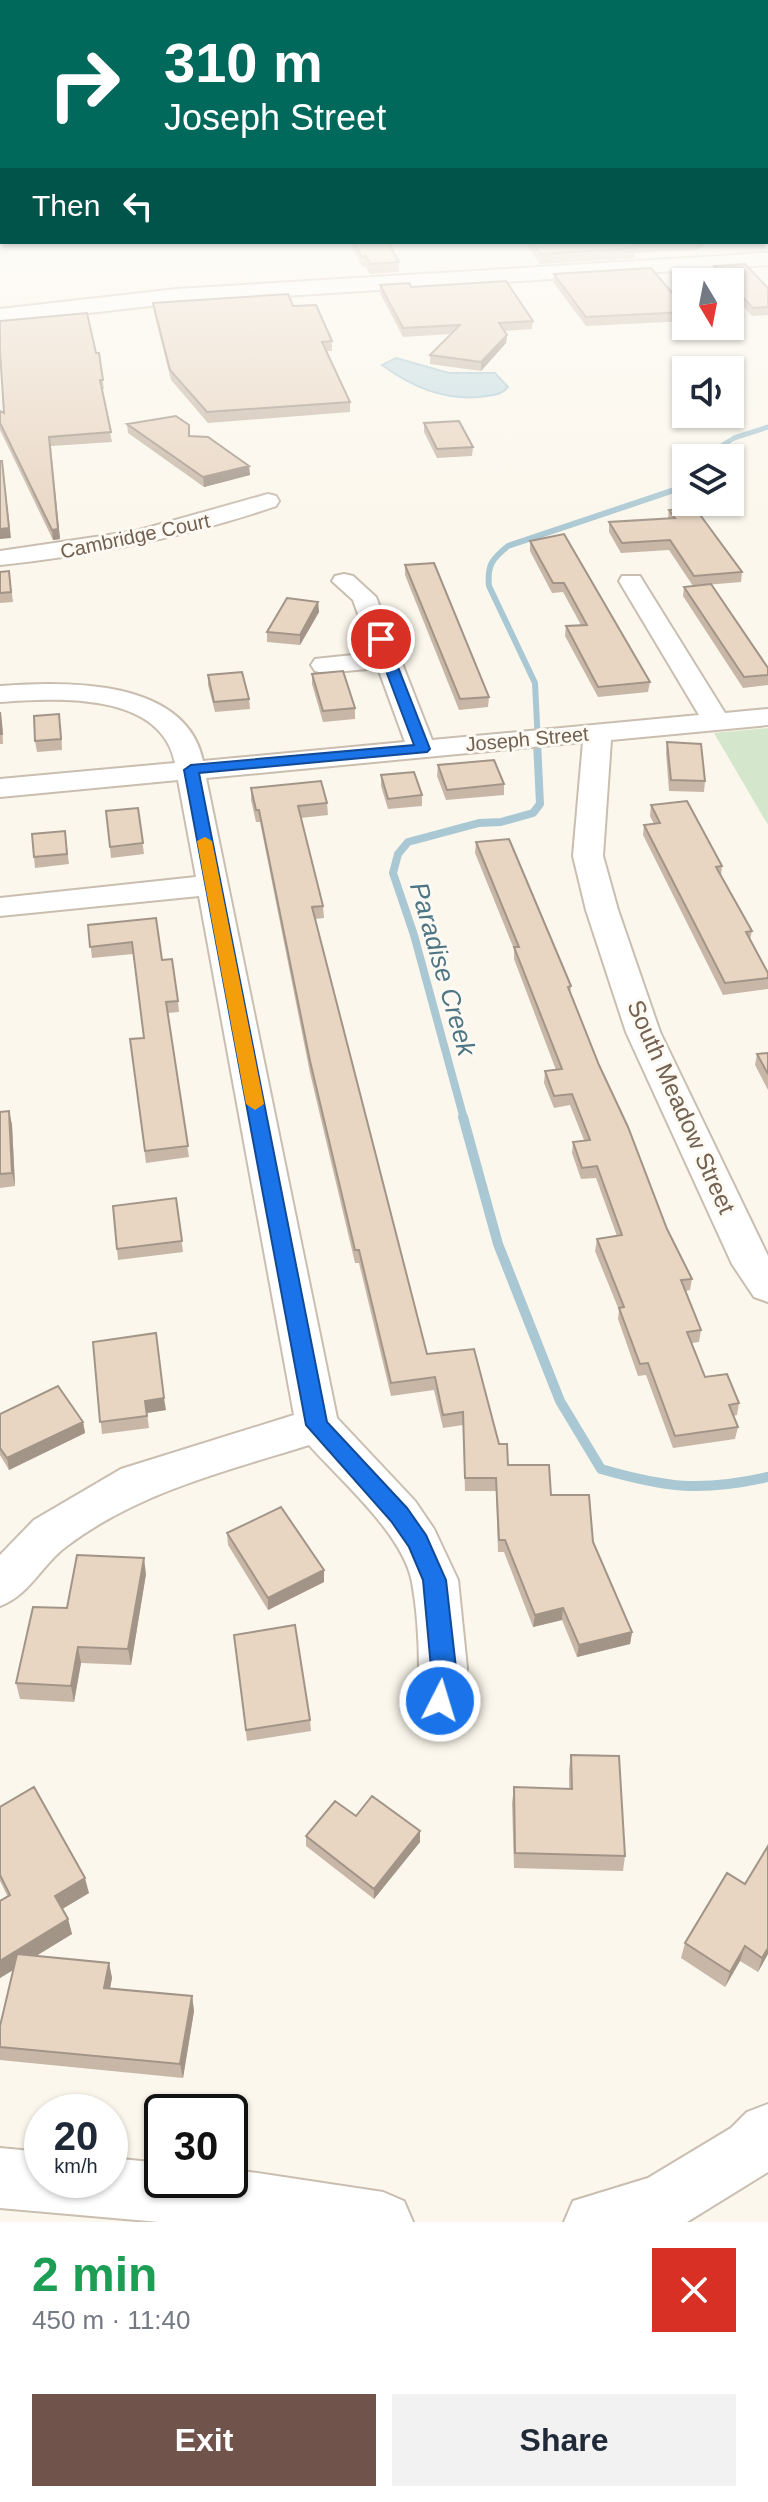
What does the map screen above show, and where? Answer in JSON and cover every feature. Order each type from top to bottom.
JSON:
[{"type":"street","name":"Cambridge Court","points":[[0,558],[61,552],[161,534],[268,501]]},
{"type":"street","points":[[344,581],[364,597],[422,749]]},
{"type":"street","points":[[631,581],[717,722]]},
{"type":"street","points":[[324,665],[389,659]]},
{"type":"street","points":[[0,694],[66,692],[103,695],[142,707],[172,725],[186,748],[317,1425],[399,1514],[418,1542],[435,1580],[443,1668],[440,1701]]},
{"type":"street","name":"Joseph Street","points":[[0,788],[768,717]]},
{"type":"street","name":"South Meadow Street","points":[[598,733],[588,856],[602,910],[643,1032],[752,1264],[768,1287]]},
{"type":"street","points":[[0,907],[213,885]]},
{"type":"street","points":[[0,1586],[50,1533],[137,1482],[317,1425]]},
{"type":"street","points":[[594,2222],[659,2205],[752,2149],[768,2133]]},
{"type":"street","points":[[0,2178],[255,2201],[383,2222]]},
{"type":"green space","points":[[768,728],[768,825],[714,733]]},
{"type":"water","points":[[396,358],[449,373],[495,373],[508,387],[499,394],[480,397],[441,394],[416,386],[382,365]]},
{"type":"building","points":[[0,331],[91,331],[96,353],[99,353],[103,380],[100,380],[111,432],[49,437],[58,529],[52,530],[0,423],[0,411],[4,413]]},
{"type":"building","points":[[160,331],[327,331],[332,341],[322,342],[350,402],[207,412],[170,370]]},
{"type":"building","points":[[454,331],[504,331],[507,335],[481,362],[430,355]]},
{"type":"building","points":[[176,416],[189,425],[189,436],[208,437],[249,466],[203,477],[127,424]]},
{"type":"building","points":[[459,421],[473,447],[437,449],[424,423]]},
{"type":"building","points":[[0,461],[9,528],[0,529]]},
{"type":"building","points":[[674,516],[701,516],[742,572],[694,576],[670,540],[622,543],[609,522],[675,518]]},
{"type":"building","points":[[564,534],[650,682],[598,687],[566,626],[587,625],[564,583],[553,583],[530,541]]},
{"type":"building","points":[[434,563],[489,697],[460,699],[405,565]]},
{"type":"building","points":[[9,571],[11,592],[0,593],[0,572]]},
{"type":"building","points":[[711,584],[768,668],[768,675],[744,677],[684,587]]},
{"type":"building","points":[[287,598],[318,602],[300,635],[267,632]]},
{"type":"building","points":[[343,671],[355,708],[323,711],[312,674]]},
{"type":"building","points":[[242,672],[249,699],[214,702],[208,675]]},
{"type":"building","points":[[59,714],[61,739],[35,741],[34,716]]},
{"type":"building","points":[[667,742],[701,744],[705,781],[671,780]]},
{"type":"building","points":[[494,760],[504,784],[447,790],[438,765]]},
{"type":"building","points":[[414,772],[422,795],[388,799],[381,775]]},
{"type":"building","points":[[321,781],[327,803],[298,806],[323,906],[312,907],[427,1354],[474,1349],[499,1444],[507,1444],[508,1465],[549,1465],[551,1495],[589,1495],[593,1542],[632,1632],[579,1645],[563,1608],[535,1615],[505,1540],[499,1540],[496,1478],[465,1478],[463,1412],[443,1415],[435,1377],[391,1383],[359,1250],[355,1250],[310,1061],[259,810],[256,810],[251,788]]},
{"type":"building","points":[[687,801],[722,866],[716,867],[752,931],[746,932],[768,978],[725,983],[644,825],[660,823],[651,805]]},
{"type":"building","points":[[138,808],[143,843],[110,847],[106,811]]},
{"type":"building","points":[[65,831],[67,854],[34,857],[32,834]]},
{"type":"building","points":[[509,839],[667,1229],[692,1279],[681,1280],[701,1330],[687,1332],[705,1377],[727,1374],[739,1403],[729,1405],[738,1427],[675,1436],[648,1363],[640,1364],[619,1308],[624,1307],[597,1239],[622,1235],[597,1166],[582,1168],[573,1142],[590,1140],[572,1094],[554,1096],[545,1071],[562,1069],[514,947],[519,947],[476,842]]},
{"type":"building","points":[[156,918],[162,960],[172,959],[178,1001],[166,1002],[188,1146],[145,1151],[130,1039],[144,1038],[132,942],[90,947],[88,925]]},
{"type":"building","points":[[768,1053],[768,1074],[757,1054]]},
{"type":"building","points":[[9,1111],[12,1173],[0,1174],[0,1112]]},
{"type":"building","points":[[176,1198],[182,1241],[117,1249],[113,1206]]},
{"type":"building","points":[[156,1333],[164,1398],[145,1401],[147,1416],[100,1422],[93,1342]]},
{"type":"building","points":[[58,1386],[83,1422],[7,1458],[0,1448],[0,1414]]},
{"type":"building","points":[[281,1507],[324,1570],[268,1598],[227,1533]]},
{"type":"building","points":[[77,1555],[144,1558],[128,1649],[78,1647],[71,1686],[16,1683],[33,1607],[67,1608]]},
{"type":"building","points":[[295,1625],[310,1720],[246,1730],[234,1635]]},
{"type":"building","points":[[571,1755],[619,1756],[625,1856],[515,1853],[514,1787],[572,1789]]},
{"type":"building","points":[[34,1787],[85,1878],[55,1896],[68,1919],[0,1961],[0,1901],[10,1895],[0,1875],[0,1807]]},
{"type":"building","points":[[372,1796],[420,1831],[374,1889],[306,1836],[335,1801],[356,1816]]},
{"type":"building","points":[[768,1846],[768,1948],[762,1958],[745,1946],[730,1972],[685,1943],[727,1873],[745,1884]]},
{"type":"building","points":[[17,1954],[109,1963],[104,1988],[192,1996],[180,2064],[0,2047],[0,2026]]},
{"type":"waterway","name":"Paradise Creek","points":[[724,444],[768,427]]},
{"type":"waterway","name":"Paradise Creek","points":[[538,744],[535,683],[489,586],[492,563],[508,546],[672,491]]},
{"type":"waterway","name":"Paradise Creek","points":[[464,1119],[414,935],[393,873],[398,854],[408,842],[479,823],[501,822],[533,813],[540,804],[537,742]]},
{"type":"waterway","name":"Paradise Creek","points":[[463,1117],[498,1244],[560,1401],[601,1469],[684,1486],[723,1485],[768,1477]]},
{"type":"slow traffic","points":[[205,841],[255,1104]]},
{"type":"route","points":[[381,639],[422,749],[191,770],[317,1425],[399,1514],[418,1542],[435,1580],[443,1668],[440,1701]]}]
